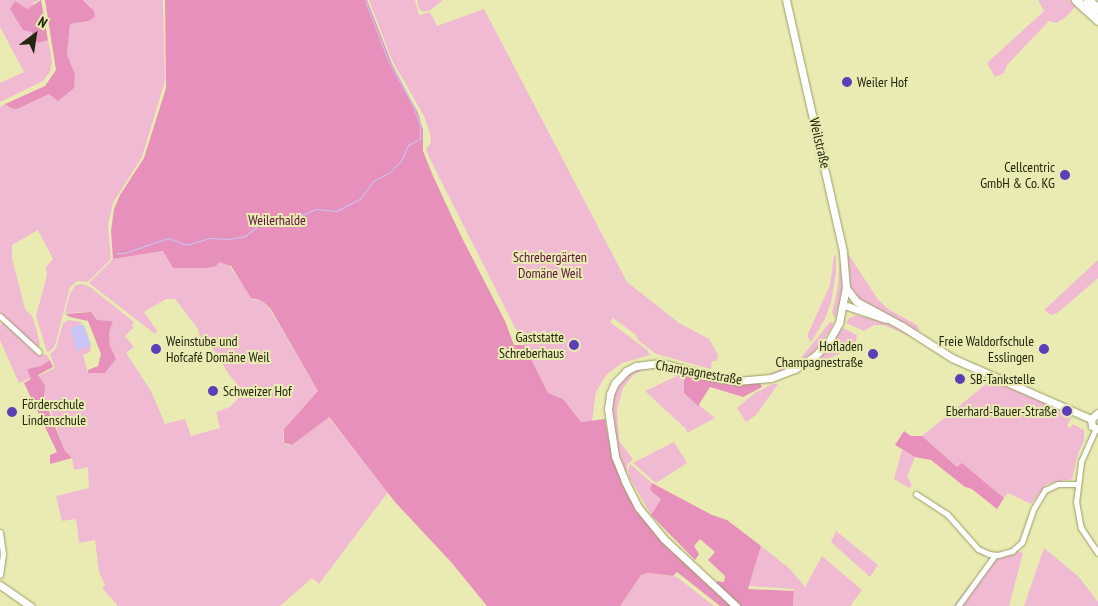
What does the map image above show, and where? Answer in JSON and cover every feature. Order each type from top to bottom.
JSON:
[{"type":"highway","points":[[1076,0],[1098,20]]},
{"type":"highway","points":[[1088,0],[1098,10]]},
{"type":"main road","name":"Weilstraße","points":[[786,0],[845,260],[846,287],[844,305]]},
{"type":"main road","points":[[846,287],[851,297],[861,309]]},
{"type":"main road","points":[[844,305],[890,320],[965,365],[1090,419]]},
{"type":"main road","name":"Champagnestraße","points":[[736,606],[664,538],[638,507],[625,482],[612,445],[608,420],[610,394],[615,383],[626,371],[648,363],[665,364],[730,380],[757,380],[777,376],[795,369],[815,356],[826,344],[845,316],[844,305]]},
{"type":"main road","points":[[845,316],[861,309]]},
{"type":"main road","points":[[1090,419],[1098,413]]},
{"type":"main road","points":[[1090,419],[1092,426],[1097,428]]},
{"type":"main road","points":[[0,586],[30,606]]},
{"type":"street","points":[[0,316],[40,352]]},
{"type":"street","points":[[1097,428],[1081,462],[1076,506],[1078,520],[1087,539],[1098,553]]},
{"type":"street","points":[[916,494],[947,514],[978,549],[995,555],[1012,551],[1022,542],[1034,508],[1045,490],[1058,484],[1077,484]]},
{"type":"street","points":[[0,532],[3,554],[0,575]]},
{"type":"street","points":[[958,606],[995,555]]},
{"type":"green space","points":[[0,0],[39,0],[27,9],[17,4],[38,43],[48,40],[52,61],[50,72],[43,81],[0,102],[0,83],[24,72],[0,27]]},
{"type":"green space","points":[[41,0],[48,40],[38,43],[32,38],[32,32],[23,30],[10,9],[15,1],[27,9]]},
{"type":"green space","points":[[45,0],[83,0],[94,11],[95,17],[88,21],[70,24],[67,55],[75,74],[74,88],[58,101],[49,94],[17,109],[11,108],[5,104],[45,86],[56,70]]},
{"type":"green space","points":[[83,0],[163,0],[165,81],[142,157],[113,203],[108,226],[111,259],[88,282],[77,281],[70,287],[56,342],[53,349],[47,352],[36,316],[47,275],[46,267],[53,259],[38,230],[12,245],[12,258],[25,309],[32,316],[40,345],[36,347],[0,314],[0,107],[5,104],[11,108],[75,74],[67,55],[70,24],[88,21],[91,7]]},
{"type":"green space","name":"Weilerhalde","points":[[165,0],[367,0],[392,64],[418,113],[423,130],[423,151],[433,176],[461,236],[505,321],[514,345],[524,345],[548,393],[563,399],[581,422],[605,419],[610,446],[633,503],[733,606],[720,606],[677,572],[673,576],[649,573],[641,575],[620,606],[487,606],[451,562],[395,502],[329,417],[292,445],[284,443],[284,429],[318,391],[270,308],[262,301],[251,298],[231,266],[219,262],[216,266],[208,268],[173,268],[163,251],[113,259],[111,231],[114,209],[120,195],[144,158],[166,88]]},
{"type":"green space","name":"Schrebergärten Domäne Weil","points":[[369,0],[415,0],[419,15],[430,12],[437,26],[484,9],[627,282],[679,323],[709,339],[718,355],[717,361],[712,361],[711,369],[656,354],[638,340],[636,335],[613,318],[610,322],[647,350],[650,355],[622,363],[606,375],[596,392],[592,421],[581,422],[563,399],[548,393],[429,157],[426,149],[431,143],[430,133],[424,116],[392,60]]},
{"type":"green space","points":[[417,0],[443,0],[431,10],[424,12],[419,9]]},
{"type":"green space","points":[[1038,0],[1069,0],[1076,6],[1066,17],[1056,23],[1049,21],[1007,65],[1004,73],[995,77],[987,63],[1044,11]]},
{"type":"green space","points":[[164,251],[227,263],[254,300],[262,301],[269,308],[318,391],[284,429],[283,442],[286,445],[292,445],[328,417],[388,492],[319,584],[312,578],[280,606],[118,606],[102,588],[105,585],[99,572],[95,540],[79,543],[76,519],[62,521],[56,496],[89,488],[88,467],[74,470],[72,458],[65,451],[45,400],[44,383],[38,376],[55,368],[50,354],[56,348],[63,323],[69,320],[81,322],[82,324],[78,325],[87,346],[91,345],[90,352],[83,355],[88,373],[105,373],[110,346],[109,332],[113,321],[97,320],[91,312],[65,313],[70,293],[76,285],[82,284],[90,287],[134,322],[132,325],[134,327],[125,336],[134,347],[126,353],[151,391],[165,424],[185,419],[191,436],[220,428],[216,412],[230,407],[244,392],[230,376],[214,350],[200,337],[198,329],[175,299],[166,299],[144,312],[157,331],[155,334],[89,283],[113,259]]},
{"type":"green space","points":[[847,252],[877,298],[888,309],[917,325],[918,331],[859,301],[851,292]]},
{"type":"green space","points":[[834,255],[836,257],[836,272],[831,302],[825,319],[811,342],[807,336],[830,285]]},
{"type":"green space","points":[[840,255],[842,293],[835,318],[832,313],[838,287]]},
{"type":"green space","points":[[1098,260],[1098,278],[1056,314],[1051,315],[1044,310]]},
{"type":"green space","points":[[91,312],[97,320],[113,321],[109,332],[110,346],[116,359],[105,373],[88,373],[88,370],[98,366],[101,354],[88,321],[65,314]]},
{"type":"green space","points":[[857,315],[889,324],[914,338],[884,325],[874,325],[864,331],[846,323],[849,318]]},
{"type":"green space","points":[[4,322],[37,353],[47,355],[50,360],[40,366],[27,369],[31,378],[19,383],[0,340],[0,325]]},
{"type":"green space","points":[[830,322],[833,322],[833,326],[816,350],[796,365],[772,375],[771,373],[787,367],[801,358]]},
{"type":"green space","points":[[843,328],[857,335],[856,341],[839,354],[795,374],[821,356]]},
{"type":"green space","points":[[50,360],[53,367],[38,375],[45,385],[44,399],[65,451],[72,458],[50,464],[50,455],[57,452],[24,383],[31,379],[27,369],[40,366]]},
{"type":"green space","points":[[660,366],[684,372],[684,393],[715,418],[687,433],[686,429],[645,391],[677,376],[653,369],[643,370],[633,375],[623,388],[617,409],[619,441],[633,459],[627,465],[627,475],[625,476],[617,455],[610,412],[613,393],[622,378],[629,373],[638,368]]},
{"type":"green space","points":[[684,372],[759,382],[762,387],[743,397],[710,387],[698,406],[684,393]]},
{"type":"green space","points":[[991,380],[1068,413],[1072,416],[1067,426],[1070,428],[1073,424],[1084,430],[1084,441],[1078,453],[1072,479],[1047,484],[1031,504],[1008,493],[1004,498],[963,464],[957,467],[922,436]]},
{"type":"green space","points":[[773,384],[778,384],[756,415],[746,422],[737,408],[755,393]]},
{"type":"green space","points":[[904,431],[911,436],[922,436],[957,467],[962,463],[1004,498],[997,509],[931,460],[915,457],[895,445]]},
{"type":"green space","points":[[674,442],[687,463],[656,483],[633,463]]},
{"type":"green space","points":[[902,450],[915,457],[907,477],[912,485],[909,488],[894,479]]},
{"type":"green space","points":[[630,464],[652,483],[650,488],[661,499],[651,515],[629,477],[628,470]]},
{"type":"green space","points":[[652,483],[712,515],[727,520],[761,546],[748,589],[794,591],[793,606],[740,606],[716,584],[717,581],[724,582],[725,576],[708,560],[715,552],[700,539],[694,546],[699,554],[695,560],[651,515],[661,499],[652,492],[650,488]]},
{"type":"green space","points":[[836,531],[878,565],[870,577],[831,542]]},
{"type":"green space","points":[[761,546],[790,569],[805,587],[822,556],[862,590],[850,606],[793,606],[794,589],[749,586]]},
{"type":"green space","points":[[1044,548],[1078,576],[1098,602],[1098,606],[1024,606]]},
{"type":"green space","points":[[1018,551],[1023,553],[1009,606],[960,606],[993,561]]},
{"type":"green space","points":[[649,573],[677,577],[714,606],[620,606],[641,575]]},
{"type":"shaded area","points":[[84,325],[91,345],[77,351],[70,328]]},
{"type":"waterway","points":[[117,253],[124,253],[168,238],[186,245],[211,238],[229,239],[245,236],[258,226],[294,218],[316,209],[336,211],[360,199],[373,181],[390,172],[401,161],[408,145],[420,139],[420,124],[411,102],[388,60],[365,0]]},
{"type":"waterway","points":[[953,606],[971,583]]},
{"type":"place","name":"Weiler Hof","points":[[847,82]]},
{"type":"place","name":"Cellcentric GmbH & Co. KG","points":[[1065,175]]},
{"type":"place","name":"Gaststatte Schreberhaus","points":[[574,345]]},
{"type":"place","name":"Weinstube und Hofcafé Domäne Weil","points":[[156,349]]},
{"type":"place","name":"Freie Waldorfschule Esslingen","points":[[1044,349]]},
{"type":"place","name":"Hofladen Champagnestraße","points":[[873,354]]},
{"type":"place","name":"SB-Tankstelle","points":[[960,379]]},
{"type":"place","name":"Schweizer Hof","points":[[213,391]]},
{"type":"place","name":"Eberhard-Bauer-Straße","points":[[1067,411]]},
{"type":"place","name":"Förderschule Lindenschule","points":[[12,412]]}]
